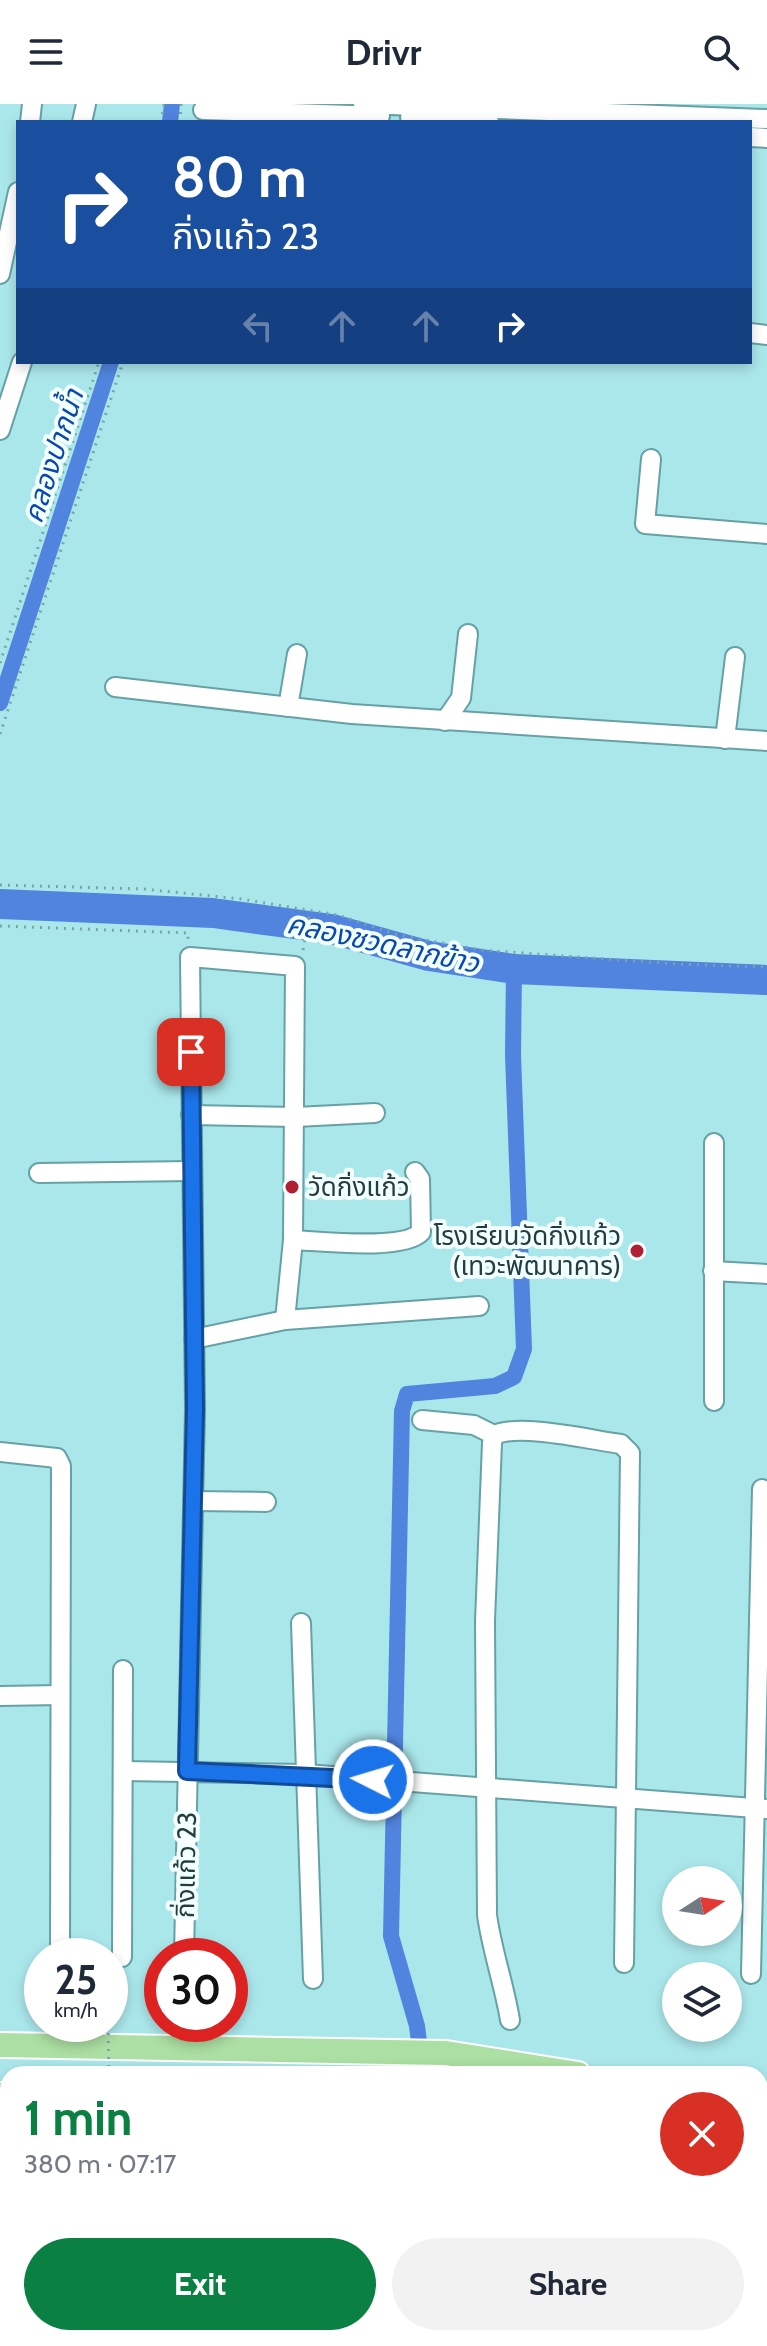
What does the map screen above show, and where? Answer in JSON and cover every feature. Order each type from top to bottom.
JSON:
[{"type":"main road","points":[[0,2045],[24,2041]]},
{"type":"main road","points":[[248,2041],[446,2053],[528,2066]]},
{"type":"street","points":[[363,104],[739,111],[767,119]]},
{"type":"street","points":[[203,110],[441,120]]},
{"type":"street","points":[[1,264],[16,200]]},
{"type":"street","points":[[0,430],[21,364]]},
{"type":"street","points":[[651,459],[645,524],[767,534]]},
{"type":"street","points":[[445,721],[461,698],[468,634]]},
{"type":"street","points":[[288,707],[297,654]]},
{"type":"street","points":[[725,739],[735,657]]},
{"type":"street","points":[[115,687],[445,721],[767,741]]},
{"type":"street","points":[[190,957],[295,966],[293,1240],[285,1320]]},
{"type":"street","name":"กิ่งแก้ว 23","points":[[184,1938],[194,1339],[190,957]]},
{"type":"street","points":[[191,1115],[296,1117],[375,1113]]},
{"type":"street","points":[[714,1143],[714,1401]]},
{"type":"street","points":[[39,1173],[192,1171]]},
{"type":"street","points":[[293,1240],[399,1243],[417,1237],[421,1232],[420,1179],[415,1172]]},
{"type":"street","points":[[713,1271],[767,1274]]},
{"type":"street","points":[[194,1339],[285,1320],[479,1306]]},
{"type":"street","points":[[422,1420],[474,1425],[494,1435],[522,1432],[621,1444],[630,1453],[624,1963]]},
{"type":"street","points":[[494,1435],[485,1621],[487,1915],[492,1951],[505,1989],[510,2020]]},
{"type":"street","points":[[0,1452],[43,1455],[60,1461],[60,1938]]},
{"type":"street","points":[[751,1974],[762,1809],[762,1489]]},
{"type":"street","points":[[193,1501],[266,1502]]},
{"type":"street","points":[[301,1623],[313,1979]]},
{"type":"street","points":[[122,1938],[123,1670]]},
{"type":"street","points":[[0,1696],[60,1695]]},
{"type":"street","points":[[124,1771],[306,1774],[762,1809]]},
{"type":"path","points":[[0,663],[98,364]]},
{"type":"path","points":[[0,734],[122,364]]},
{"type":"path","points":[[0,885],[143,889],[310,911],[398,935],[482,950],[675,964],[767,967]]},
{"type":"path","points":[[303,944],[310,911]]},
{"type":"path","points":[[0,926],[188,933],[190,957]]},
{"type":"path","points":[[108,2042],[109,2066]]},
{"type":"waterway","name":"คลองปากน้ำ","points":[[170,120],[172,104]]},
{"type":"waterway","name":"คลองปากน้ำ","points":[[0,703],[110,364]]},
{"type":"waterway","name":"คลองชวดลากข้าว","points":[[0,904],[213,913],[332,929],[429,956],[514,969],[767,980]]},
{"type":"waterway","points":[[422,2066],[417,2026],[391,1936],[402,1411],[407,1394],[495,1386],[514,1377],[524,1349],[513,1055],[514,969]]},
{"type":"place","name":"วัดกิ่งแก้ว","points":[[292,1187]]},
{"type":"place","name":"โรงเรียนวัดกิ่งแก้ว (เทวะพัฒนาคาร)","points":[[637,1251]]},
{"type":"route","points":[[191,1052],[195,1409],[187,1771],[306,1774],[373,1780]]}]
